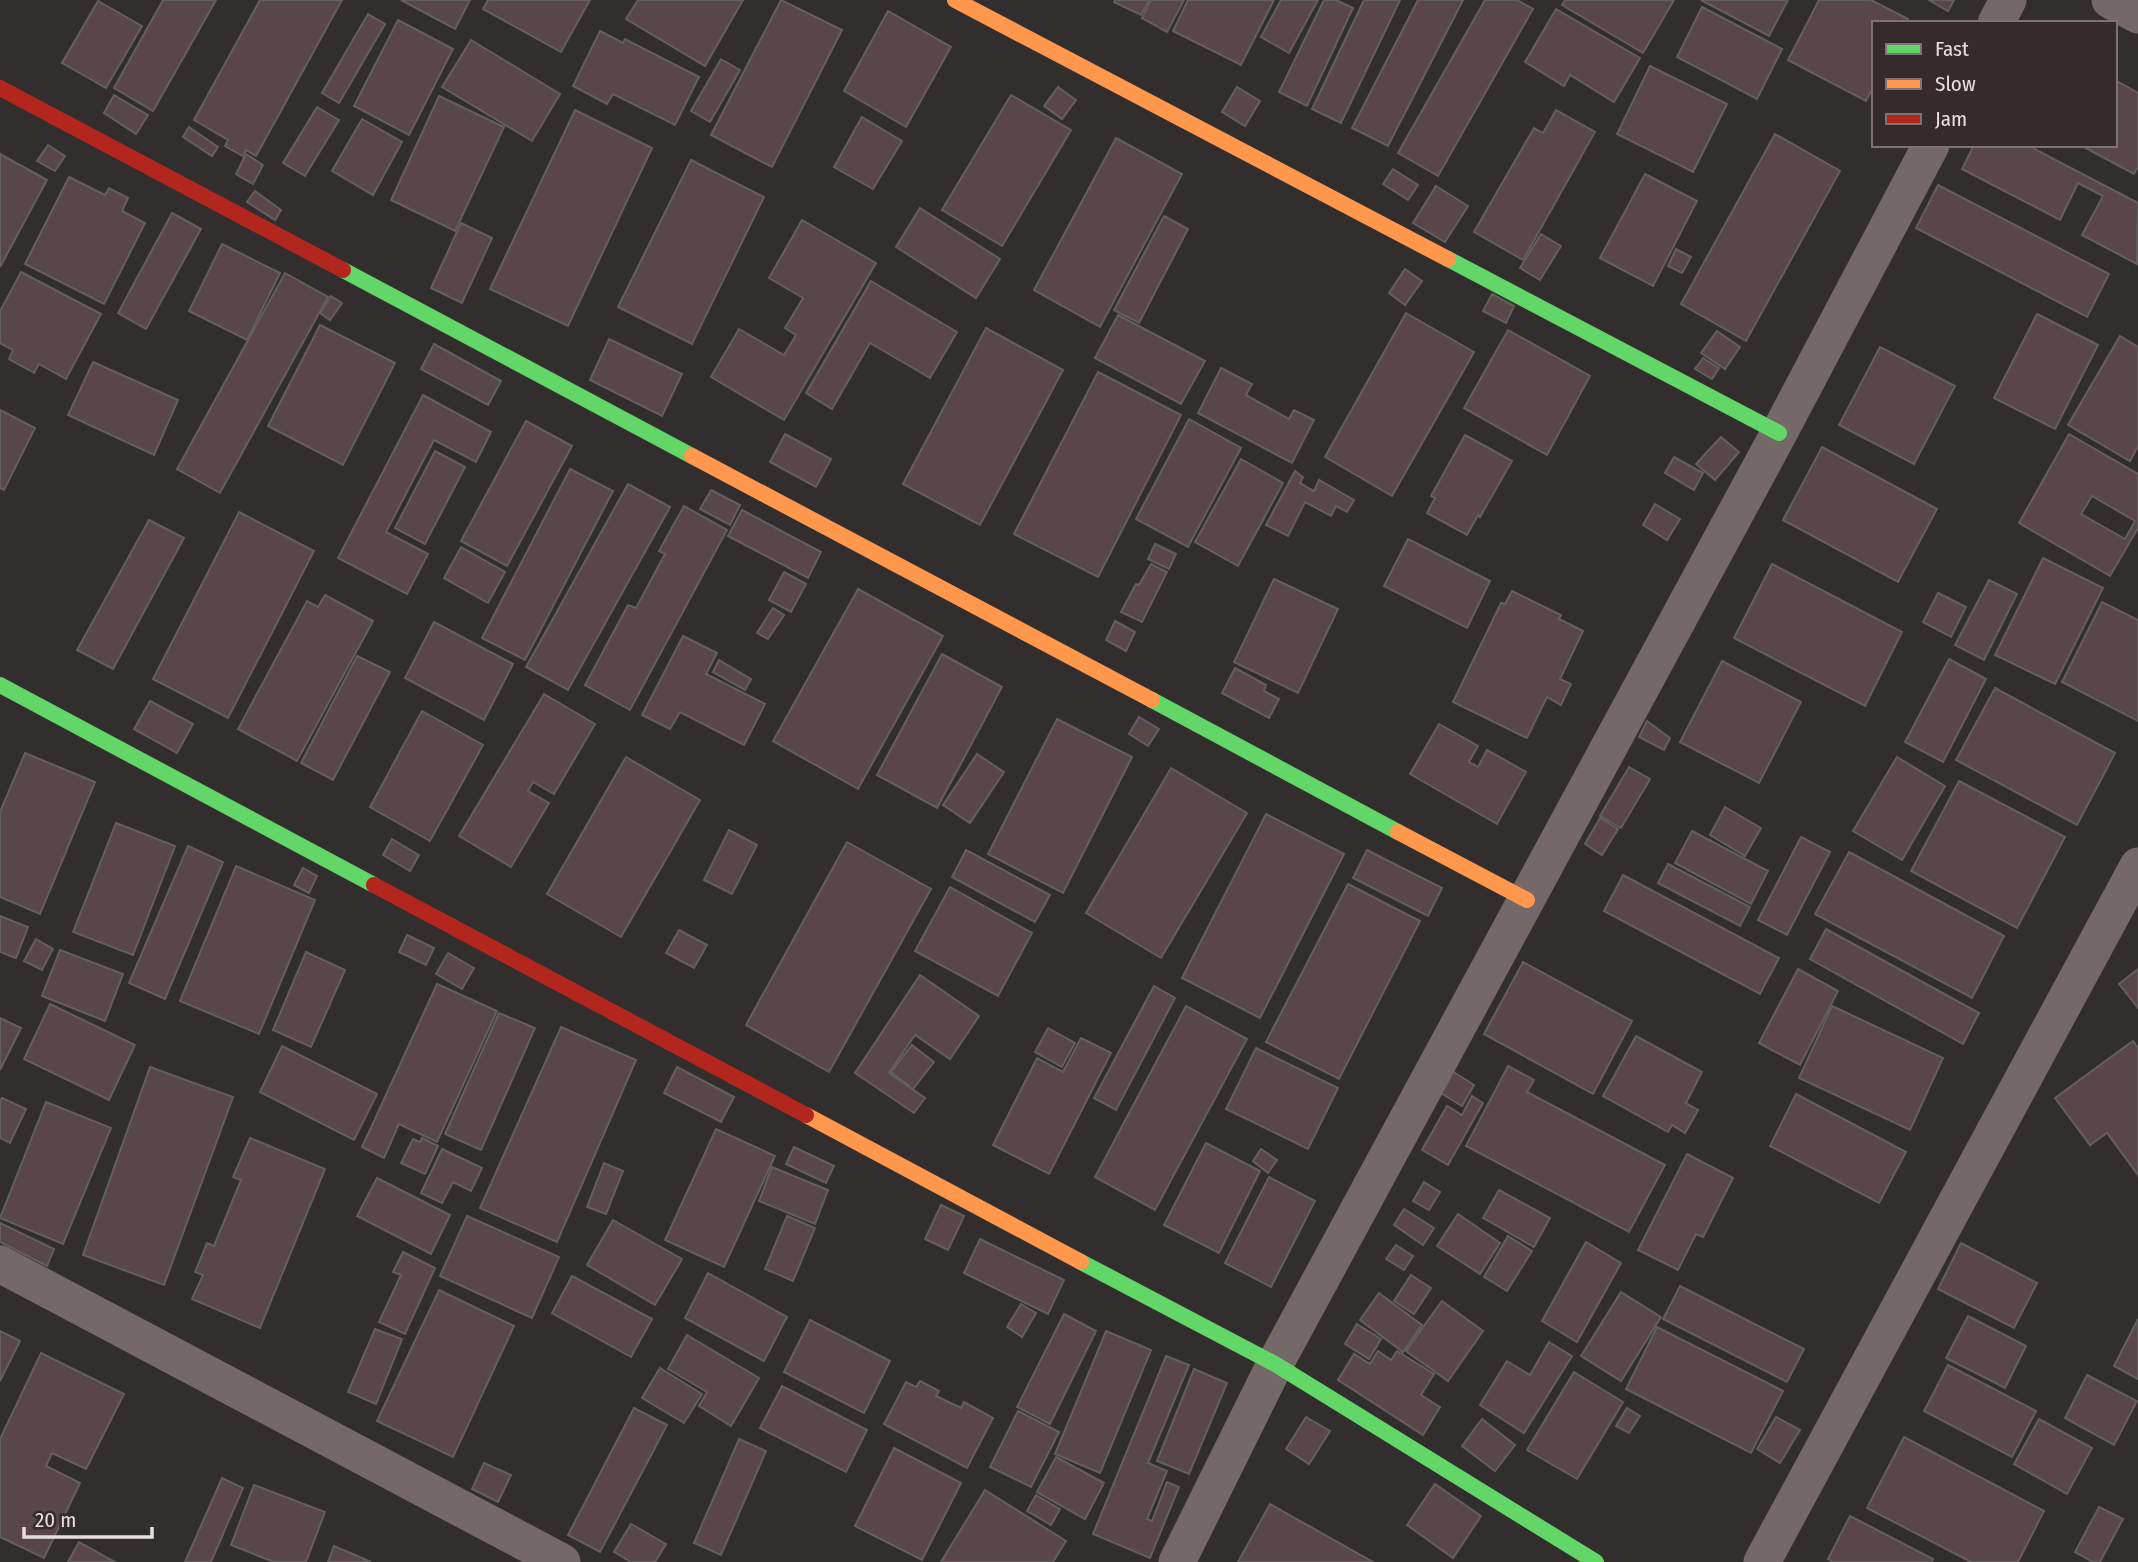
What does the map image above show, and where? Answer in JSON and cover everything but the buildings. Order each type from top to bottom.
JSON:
[{"type":"street","points":[[955,0],[1779,433]]},
{"type":"street","points":[[1997,21],[2008,0]]},
{"type":"street","points":[[2110,0],[2138,15]]},
{"type":"street","points":[[0,88],[1527,900]]},
{"type":"street","points":[[1177,1562],[1275,1363],[1779,433],[1930,147]]},
{"type":"street","points":[[0,685],[1202,1327],[1275,1363],[1596,1562]]},
{"type":"street","points":[[1762,1562],[2138,866]]},
{"type":"street","points":[[0,1264],[562,1562]]},
{"type":"traffic: fast","points":[[1448,259],[1779,433]]},
{"type":"traffic: fast","points":[[343,270],[692,456]]},
{"type":"traffic: fast","points":[[0,685],[374,885]]},
{"type":"traffic: fast","points":[[1152,700],[1398,832]]},
{"type":"traffic: fast","points":[[1081,1262],[1275,1364],[1596,1562]]},
{"type":"traffic: slow","points":[[955,0],[1448,259]]},
{"type":"traffic: slow","points":[[692,456],[1152,700]]},
{"type":"traffic: slow","points":[[1398,832],[1527,900]]},
{"type":"traffic: slow","points":[[806,1115],[1081,1262]]},
{"type":"traffic: jam","points":[[0,88],[343,270]]},
{"type":"traffic: jam","points":[[374,885],[806,1115]]}]
